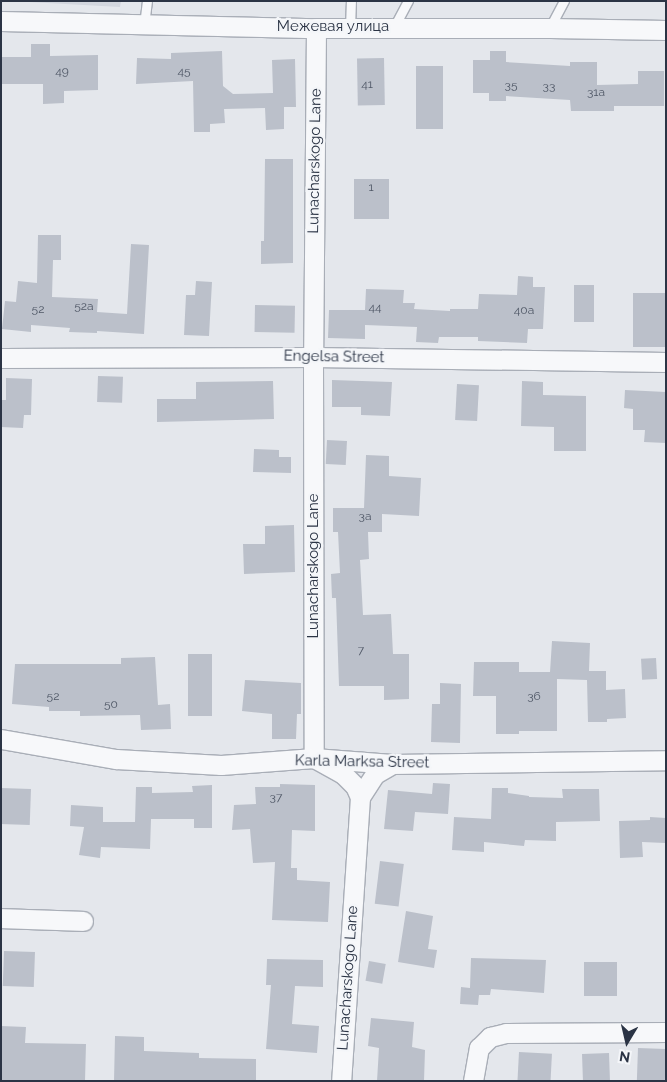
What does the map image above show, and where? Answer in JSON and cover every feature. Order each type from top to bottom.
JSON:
[{"type":"street","name":"Межевая улица","points":[[1,22],[316,28],[666,30]]},
{"type":"street","name":"Lunacharskogo Lane","points":[[314,758],[313,357],[316,28]]},
{"type":"street","name":"Engelsa Street","points":[[1,358],[313,357],[666,362]]},
{"type":"street","name":"Karla Marksa Street","points":[[1,739],[116,759],[221,765],[314,758],[392,764],[666,760]]},
{"type":"street","points":[[314,758],[344,774],[355,786],[360,797]]},
{"type":"street","points":[[360,797],[375,774],[392,764]]},
{"type":"street","name":"Lunacharskogo Lane","points":[[341,1081],[360,797]]},
{"type":"street","points":[[1,918],[83,921]]},
{"type":"street","points":[[474,1081],[479,1048],[490,1037],[506,1033],[666,1032]]},
{"type":"lane","points":[[144,25],[147,1]]},
{"type":"lane","points":[[350,28],[352,1]]},
{"type":"lane","points":[[394,27],[408,1]]},
{"type":"lane","points":[[550,28],[564,1]]},
{"type":"shaded area","points":[[11,1],[121,1],[120,7]]},
{"type":"building","points":[[31,44],[50,44],[50,56],[98,55],[98,90],[64,91],[64,103],[43,104],[43,84],[1,84],[1,57],[31,57]]},
{"type":"building","points":[[222,51],[223,86],[233,94],[273,93],[272,60],[295,59],[296,107],[284,107],[284,129],[266,130],[265,108],[224,109],[225,123],[210,124],[210,132],[194,132],[193,81],[136,84],[137,58],[171,59],[171,53]]},
{"type":"building","points":[[490,51],[506,51],[506,62],[570,66],[570,62],[597,62],[597,85],[638,84],[638,71],[664,71],[664,106],[614,106],[614,111],[571,111],[570,100],[506,96],[506,101],[489,101],[489,93],[473,93],[473,60],[490,60]]},
{"type":"building","points":[[357,58],[384,58],[385,105],[358,105]]},
{"type":"building","points":[[416,66],[443,66],[443,129],[416,129]]},
{"type":"building","points":[[265,159],[293,159],[293,263],[261,264],[261,241],[264,241]]},
{"type":"building","points":[[354,179],[389,179],[389,219],[354,219]]},
{"type":"building","points":[[38,235],[61,235],[61,260],[53,260],[52,297],[98,299],[97,312],[127,314],[131,244],[149,245],[144,334],[97,331],[97,333],[69,332],[70,328],[31,325],[31,332],[2,329],[5,301],[16,302],[18,281],[37,283]]},
{"type":"building","points":[[518,276],[533,277],[533,287],[545,287],[543,329],[528,329],[527,343],[478,341],[478,337],[439,337],[438,343],[416,342],[417,327],[365,325],[365,339],[328,338],[329,310],[365,310],[366,289],[404,290],[403,303],[415,303],[414,309],[450,311],[450,309],[478,309],[479,294],[517,295]]},
{"type":"building","points":[[196,281],[212,282],[209,336],[184,335],[186,295],[195,295]]},
{"type":"building","points":[[574,285],[594,285],[594,322],[574,322]]},
{"type":"building","points":[[633,293],[666,293],[666,347],[633,347]]},
{"type":"building","points":[[255,305],[295,306],[295,333],[255,332]]},
{"type":"building","points":[[98,376],[123,377],[122,403],[97,402]]},
{"type":"building","points":[[6,378],[32,379],[31,415],[24,415],[23,428],[1,427],[1,400],[6,400]]},
{"type":"building","points":[[332,380],[392,382],[390,416],[361,415],[361,407],[332,407]]},
{"type":"building","points":[[273,381],[274,419],[157,422],[157,399],[196,399],[196,382]]},
{"type":"building","points":[[522,381],[543,382],[543,395],[586,396],[586,451],[554,451],[554,427],[521,426]]},
{"type":"building","points":[[457,384],[479,385],[477,421],[455,420]]},
{"type":"building","points":[[625,390],[666,392],[666,443],[644,442],[645,430],[633,430],[633,409],[624,408]]},
{"type":"building","points":[[327,440],[347,441],[346,465],[326,464]]},
{"type":"building","points":[[254,449],[279,450],[279,457],[291,457],[291,473],[253,472]]},
{"type":"building","points":[[366,455],[389,456],[389,476],[421,478],[419,516],[382,514],[382,532],[368,532],[369,559],[360,560],[363,615],[391,614],[393,654],[409,654],[409,699],[384,700],[384,686],[339,686],[336,598],[332,598],[331,574],[340,573],[338,532],[333,532],[333,508],[364,508]]},
{"type":"building","points":[[294,525],[295,572],[244,574],[243,544],[265,544],[265,526]]},
{"type":"building","points":[[552,641],[590,643],[589,671],[606,671],[606,690],[625,689],[626,718],[607,719],[607,722],[588,722],[587,680],[557,679],[557,731],[519,731],[519,734],[496,734],[496,696],[473,696],[474,662],[519,662],[519,672],[550,672]]},
{"type":"building","points":[[188,654],[212,654],[212,716],[188,716]]},
{"type":"building","points":[[155,657],[158,705],[170,704],[171,729],[141,730],[140,715],[80,716],[80,711],[49,711],[49,707],[12,704],[15,664],[121,664],[121,658]]},
{"type":"building","points":[[656,658],[657,679],[642,680],[641,659]]},
{"type":"building","points":[[245,680],[301,683],[301,714],[297,714],[296,739],[272,739],[272,714],[242,711]]},
{"type":"building","points":[[440,683],[461,684],[460,743],[431,742],[432,704],[440,704]]},
{"type":"building","points":[[433,783],[450,784],[448,814],[415,812],[413,831],[384,829],[388,790],[432,794]]},
{"type":"building","points":[[280,784],[315,785],[315,831],[292,830],[291,868],[297,868],[297,880],[330,882],[328,922],[272,920],[275,862],[253,863],[250,829],[232,830],[234,805],[256,804],[255,787],[280,787]]},
{"type":"building","points":[[212,785],[212,828],[194,828],[194,819],[151,819],[150,849],[101,847],[100,858],[79,855],[84,827],[70,826],[71,805],[103,807],[103,822],[135,822],[136,787],[152,787],[152,793],[193,792],[192,786]]},
{"type":"building","points":[[1,788],[31,789],[30,825],[1,824]]},
{"type":"building","points":[[492,788],[508,788],[508,793],[529,797],[563,798],[562,789],[599,789],[600,821],[556,822],[556,841],[525,840],[524,846],[484,842],[484,852],[452,850],[454,817],[491,819]]},
{"type":"building","points":[[650,817],[666,818],[665,843],[642,842],[643,857],[620,858],[619,821],[650,820]]},
{"type":"building","points":[[380,861],[404,864],[399,907],[375,904]]},
{"type":"building","points":[[406,911],[433,916],[428,949],[437,950],[434,968],[398,962]]},
{"type":"building","points":[[4,951],[35,952],[34,987],[3,986]]},
{"type":"building","points":[[471,958],[546,960],[544,993],[491,989],[490,995],[479,995],[478,1005],[460,1004],[461,987],[470,988]]},
{"type":"building","points":[[267,959],[323,960],[323,987],[295,986],[292,1024],[319,1026],[317,1053],[266,1049],[271,985],[266,985]]},
{"type":"building","points":[[369,961],[386,964],[382,984],[366,981]]},
{"type":"building","points":[[584,962],[617,962],[617,996],[584,996]]},
{"type":"building","points":[[371,1018],[414,1022],[412,1047],[425,1050],[424,1081],[377,1081],[379,1048],[368,1046]]},
{"type":"building","points":[[1,1026],[26,1027],[25,1043],[86,1044],[85,1081],[1,1081]]},
{"type":"building","points":[[115,1036],[144,1037],[144,1051],[199,1053],[199,1058],[256,1059],[256,1081],[114,1081]]},
{"type":"building","points":[[638,1048],[666,1049],[665,1081],[637,1081]]},
{"type":"building","points":[[519,1052],[552,1054],[551,1081],[517,1081]]},
{"type":"building","points":[[609,1053],[610,1081],[583,1081],[582,1054]]}]
